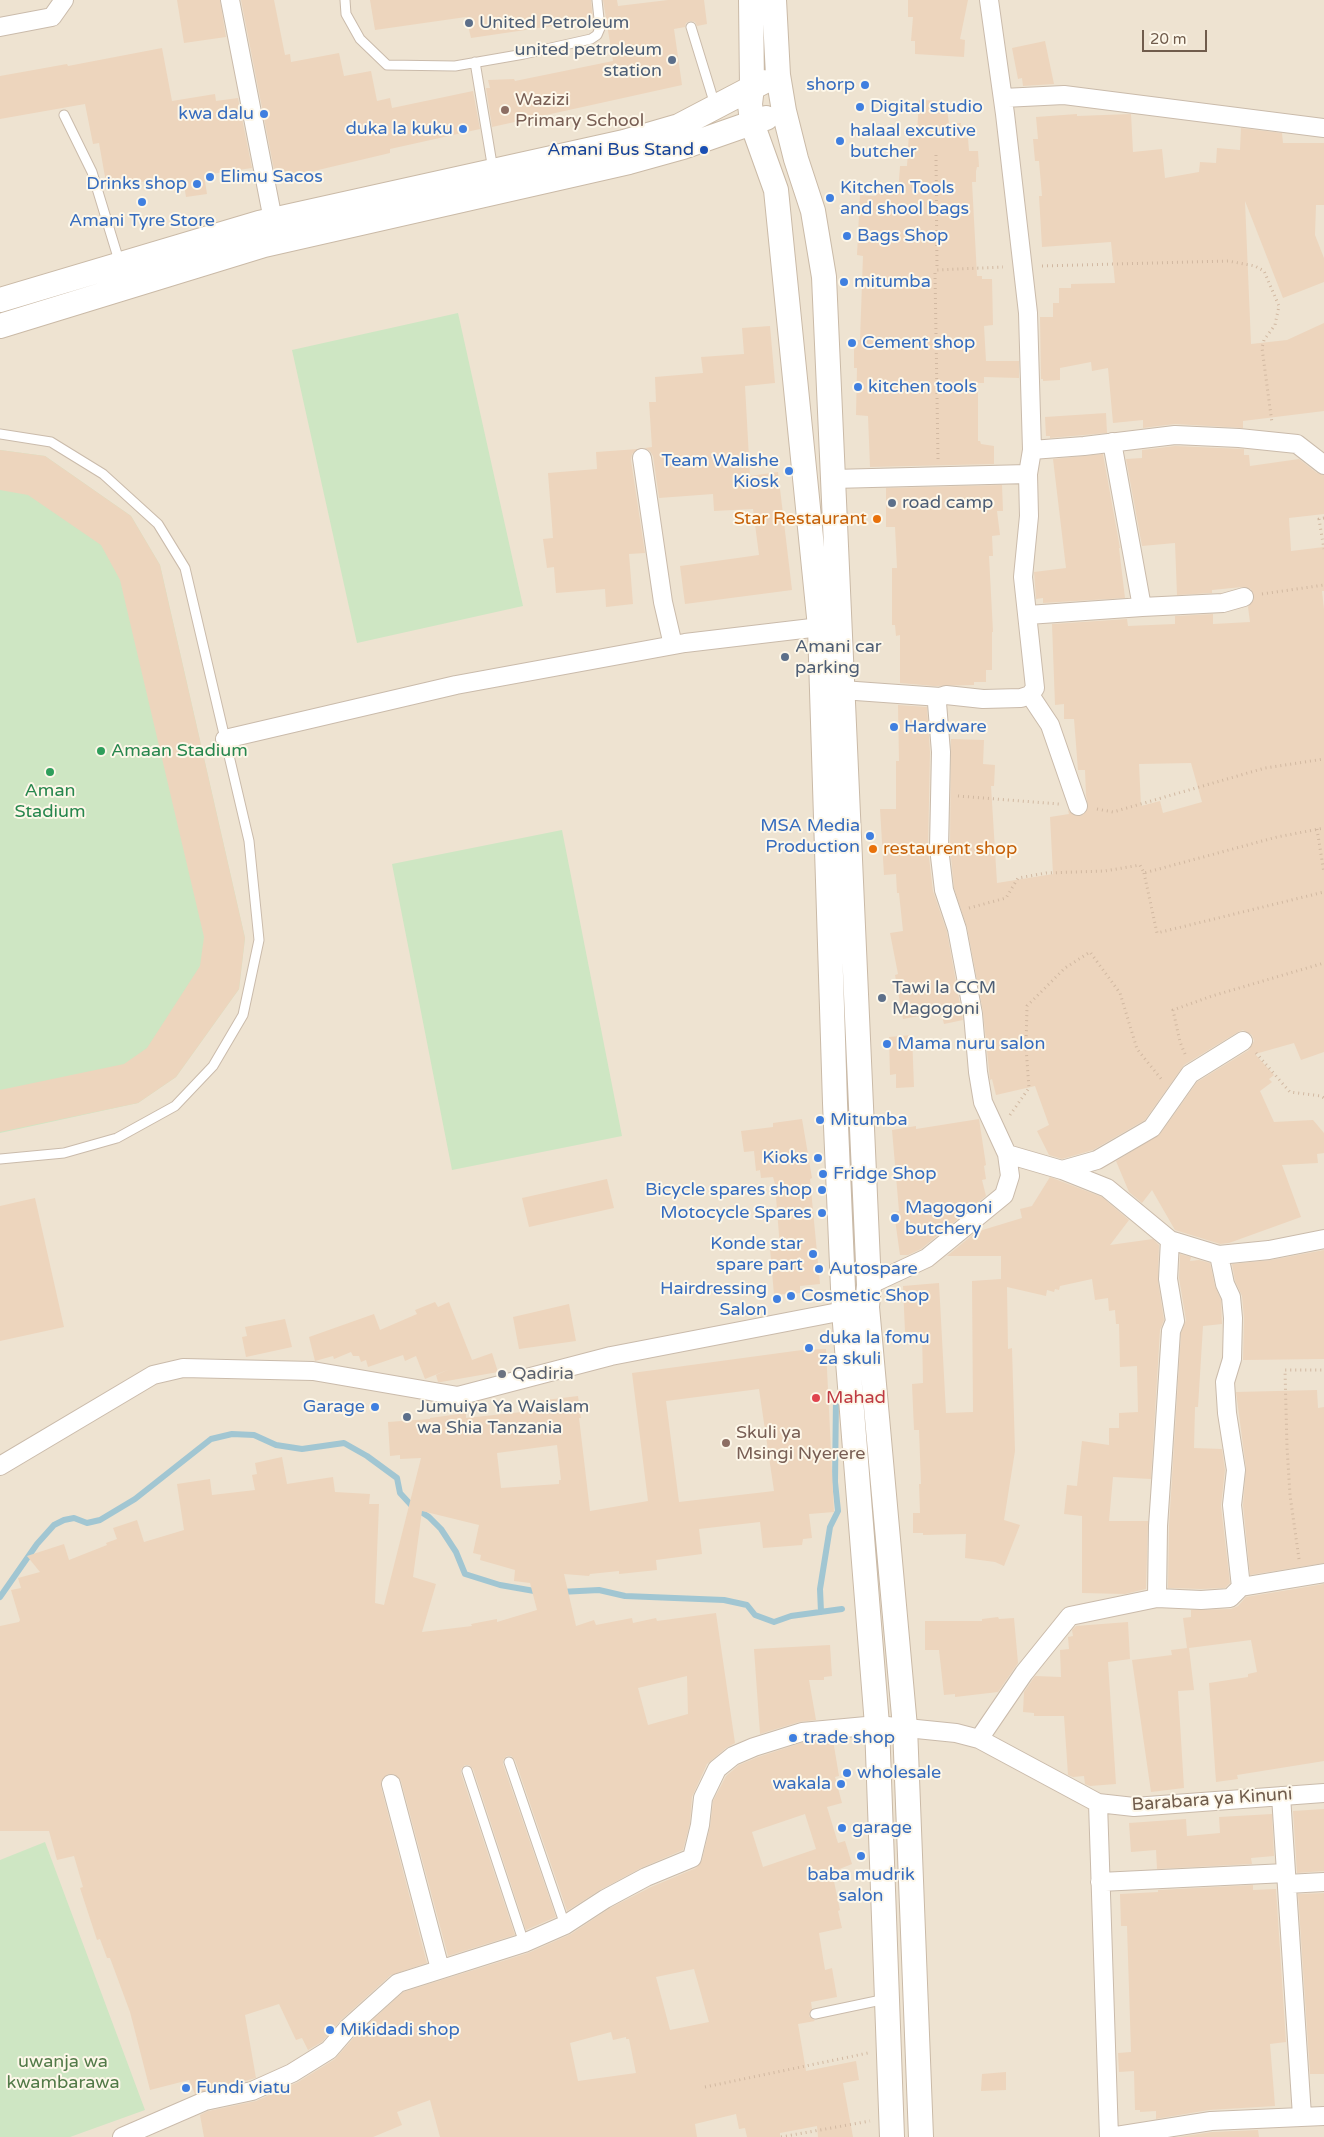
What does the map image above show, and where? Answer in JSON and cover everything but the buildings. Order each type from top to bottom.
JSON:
[{"type":"main road","points":[[751,0],[752,87],[750,104],[752,123],[776,190],[820,627],[835,1093],[860,1301],[905,1727],[921,2137]]},
{"type":"main road","points":[[774,0],[778,75],[784,111],[796,159],[813,210],[824,277],[842,690],[860,1301],[891,2128]]},
{"type":"main road","points":[[0,300],[273,220],[651,134],[678,126],[778,75]]},
{"type":"main road","points":[[0,326],[264,245],[629,162],[683,147],[784,111]]},
{"type":"street","points":[[0,27],[52,17],[64,0]]},
{"type":"street","points":[[230,0],[273,220]]},
{"type":"street","points":[[842,690],[1009,700],[1030,695],[1035,688],[1023,577],[1029,516],[1028,474],[1032,450],[1028,313],[1003,98],[989,0]]},
{"type":"street","points":[[1003,98],[1064,95],[1324,128]]},
{"type":"street","points":[[1032,450],[1175,435],[1297,444],[1324,465]]},
{"type":"street","points":[[1112,442],[1142,607]]},
{"type":"street","points":[[642,458],[663,602],[673,645]]},
{"type":"street","points":[[833,479],[939,478],[1028,474]]},
{"type":"street","points":[[1028,616],[1223,603],[1244,597]]},
{"type":"street","points":[[226,739],[456,685],[673,645],[820,627]]},
{"type":"street","points":[[1030,695],[1050,725],[1078,806]]},
{"type":"street","points":[[0,1466],[153,1375],[183,1368],[314,1371],[458,1396],[611,1356],[860,1301],[927,1258],[1004,1195],[1010,1176],[1007,1154],[983,1102],[973,1014],[957,929],[944,890],[940,848],[941,752],[937,703],[940,697]]},
{"type":"street","points":[[1062,1170],[1097,1160],[1152,1128],[1193,1072],[1243,1041]]},
{"type":"street","points":[[1007,1154],[1062,1170],[1107,1188],[1170,1240],[1219,1255],[1270,1250],[1324,1239]]},
{"type":"street","points":[[1157,1598],[1158,1526],[1164,1434],[1172,1331],[1176,1321],[1168,1279],[1170,1240]]},
{"type":"street","points":[[1219,1255],[1225,1284],[1231,1296],[1233,1318],[1232,1359],[1226,1382],[1227,1413],[1236,1470],[1232,1504],[1241,1587]]},
{"type":"street","points":[[979,1739],[1024,1673],[1070,1616],[1157,1598],[1201,1600],[1230,1598],[1241,1587],[1324,1573]]},
{"type":"street","name":"Barabara ya Kinuni","points":[[565,1925],[605,1899],[646,1877],[692,1858],[700,1825],[703,1798],[716,1769],[733,1756],[754,1747],[802,1732],[877,1725],[956,1733],[979,1739],[1098,1803],[1134,1807],[1324,1792]]},
{"type":"street","points":[[391,1784],[440,1969]]},
{"type":"street","points":[[1281,1796],[1302,2116]]},
{"type":"street","points":[[1098,1803],[1109,2137],[1211,2121],[1324,2116]]},
{"type":"street","points":[[1100,1882],[1286,1879],[1324,1882]]},
{"type":"street","points":[[122,2137],[205,2101],[252,2091],[292,2073],[329,2050],[348,2028],[398,1983],[524,1943],[565,1925]]},
{"type":"lane","points":[[345,0],[346,14],[360,39],[387,65],[455,66],[591,39],[597,35],[600,28],[596,0]]},
{"type":"lane","points":[[691,27],[715,106]]},
{"type":"lane","points":[[475,62],[493,171]]},
{"type":"lane","points":[[64,115],[92,172],[120,264]]},
{"type":"lane","points":[[0,434],[50,442],[103,474],[158,524],[184,568],[249,841],[259,940],[243,1015],[213,1066],[175,1106],[117,1138],[64,1153],[0,1159]]},
{"type":"lane","points":[[508,1762],[565,1925]]},
{"type":"lane","points":[[467,1771],[524,1943]]},
{"type":"lane","points":[[815,2014],[886,1999]]},
{"type":"path","points":[[936,155],[939,478]]},
{"type":"path","points":[[937,270],[1228,261],[1255,266],[1264,271],[1278,306],[1274,325],[1264,340],[1262,348],[1274,441]]},
{"type":"path","points":[[1324,518],[1319,519],[1324,549]]},
{"type":"path","points":[[1244,597],[1324,585]]},
{"type":"path","points":[[940,794],[1078,806],[1113,812],[1265,768],[1324,759]]},
{"type":"path","points":[[1144,874],[1277,836],[1324,828]]},
{"type":"path","points":[[1317,829],[1324,873]]},
{"type":"path","points":[[951,912],[1006,898],[1018,878],[1046,873],[1104,871],[1140,865],[1144,874],[1157,932],[1324,892]]},
{"type":"path","points":[[998,1131],[1029,1088],[1026,1047],[1027,1006],[1065,968],[1090,952],[1120,993],[1138,1049],[1175,1096]]},
{"type":"path","points":[[1193,1072],[1180,1042],[1173,1010],[1212,996],[1324,963]]},
{"type":"path","points":[[1243,1041],[1290,1092],[1324,1098]]},
{"type":"path","points":[[1301,1577],[1290,1495],[1285,1370],[1324,1370]]},
{"type":"path","points":[[705,2088],[888,2049]]},
{"type":"path","points":[[781,2137],[862,2121],[891,2128]]},
{"type":"shaded area","points":[[0,0],[1324,0],[1324,2137],[0,2137]]},
{"type":"green space","points":[[458,313],[523,606],[357,643],[292,350]]},
{"type":"green space","name":"Amaan Stadium","points":[[0,450],[45,456],[131,516],[160,565],[245,938],[239,989],[176,1077],[138,1103],[0,1133]]},
{"type":"green space","points":[[562,830],[622,1136],[452,1170],[392,864]]},
{"type":"green space","name":"uwanja wa kwambarawa","points":[[45,1842],[145,2110],[70,2137],[0,2137],[0,1860]]},
{"type":"waterway","points":[[821,1612],[820,1589],[830,1527],[838,1511],[835,1482],[836,1398]]},
{"type":"waterway","points":[[0,1597],[37,1544],[54,1525],[74,1518],[87,1523],[100,1520],[135,1499],[211,1439],[232,1434],[254,1435],[276,1445],[302,1449],[344,1443],[367,1456],[397,1478],[400,1493],[412,1506],[429,1517],[441,1529],[456,1552],[465,1574],[500,1585],[540,1592]]},
{"type":"waterway","points":[[560,1592],[599,1590],[625,1596],[724,1600],[747,1605],[755,1615],[774,1622],[791,1616],[842,1609]]},
{"type":"place","name":"United Petroleum","points":[[469,23]]},
{"type":"place","name":"united petroleum station","points":[[672,60]]},
{"type":"place","name":"shorp","points":[[865,85]]},
{"type":"place","name":"Digital studio","points":[[860,107]]},
{"type":"place","name":"Wazizi Primary School","points":[[505,110]]},
{"type":"place","name":"kwa dalu","points":[[264,114]]},
{"type":"place","name":"duka la kuku","points":[[463,129]]},
{"type":"place","name":"halaal excutive butcher","points":[[840,141]]},
{"type":"place","name":"Amani Bus Stand","points":[[704,150]]},
{"type":"place","name":"Elimu Sacos","points":[[210,177]]},
{"type":"place","name":"Drinks shop","points":[[197,184]]},
{"type":"place","name":"Kitchen Tools and shool bags","points":[[830,198]]},
{"type":"place","name":"Amani Tyre Store","points":[[142,202]]},
{"type":"place","name":"Bags Shop","points":[[847,236]]},
{"type":"place","name":"mitumba","points":[[844,282]]},
{"type":"place","name":"Cement shop","points":[[852,343]]},
{"type":"place","name":"kitchen tools","points":[[858,387]]},
{"type":"place","name":"Team Walishe Kiosk","points":[[789,471]]},
{"type":"place","name":"road camp","points":[[892,503]]},
{"type":"place","name":"Star Restaurant","points":[[877,519]]},
{"type":"place","name":"Amani car parking","points":[[785,657]]},
{"type":"place","name":"Hardware","points":[[894,727]]},
{"type":"place","name":"Amaan Stadium","points":[[101,751]]},
{"type":"place","name":"Aman Stadium","points":[[50,772]]},
{"type":"place","name":"MSA Media Production","points":[[870,836]]},
{"type":"place","name":"restaurent shop","points":[[873,849]]},
{"type":"place","name":"Tawi la CCM Magogoni","points":[[882,998]]},
{"type":"place","name":"Mama nuru salon","points":[[887,1044]]},
{"type":"place","name":"Mitumba","points":[[820,1120]]},
{"type":"place","name":"Kioks","points":[[818,1158]]},
{"type":"place","name":"Fridge Shop","points":[[823,1174]]},
{"type":"place","name":"Bicycle spares shop","points":[[822,1190]]},
{"type":"place","name":"Motocycle Spares","points":[[822,1213]]},
{"type":"place","name":"Magogoni butchery","points":[[895,1218]]},
{"type":"place","name":"Konde star spare part","points":[[813,1254]]},
{"type":"place","name":"Autospare","points":[[819,1269]]},
{"type":"place","name":"Cosmetic Shop","points":[[791,1296]]},
{"type":"place","name":"Hairdressing Salon","points":[[777,1299]]},
{"type":"place","name":"duka la fomu za skuli","points":[[809,1348]]},
{"type":"place","name":"Qadiria","points":[[502,1374]]},
{"type":"place","name":"Mahad","points":[[816,1398]]},
{"type":"place","name":"Garage","points":[[375,1407]]},
{"type":"place","name":"Jumuiya Ya Waislam wa Shia Tanzania","points":[[407,1417]]},
{"type":"place","name":"Skuli ya Msingi Nyerere","points":[[726,1443]]},
{"type":"place","name":"trade shop","points":[[793,1738]]},
{"type":"place","name":"wholesale","points":[[847,1773]]},
{"type":"place","name":"wakala","points":[[841,1784]]},
{"type":"place","name":"garage","points":[[842,1828]]},
{"type":"place","name":"baba mudrik salon","points":[[861,1856]]},
{"type":"place","name":"Mikidadi shop","points":[[330,2030]]},
{"type":"place","name":"Fundi viatu","points":[[186,2088]]}]
